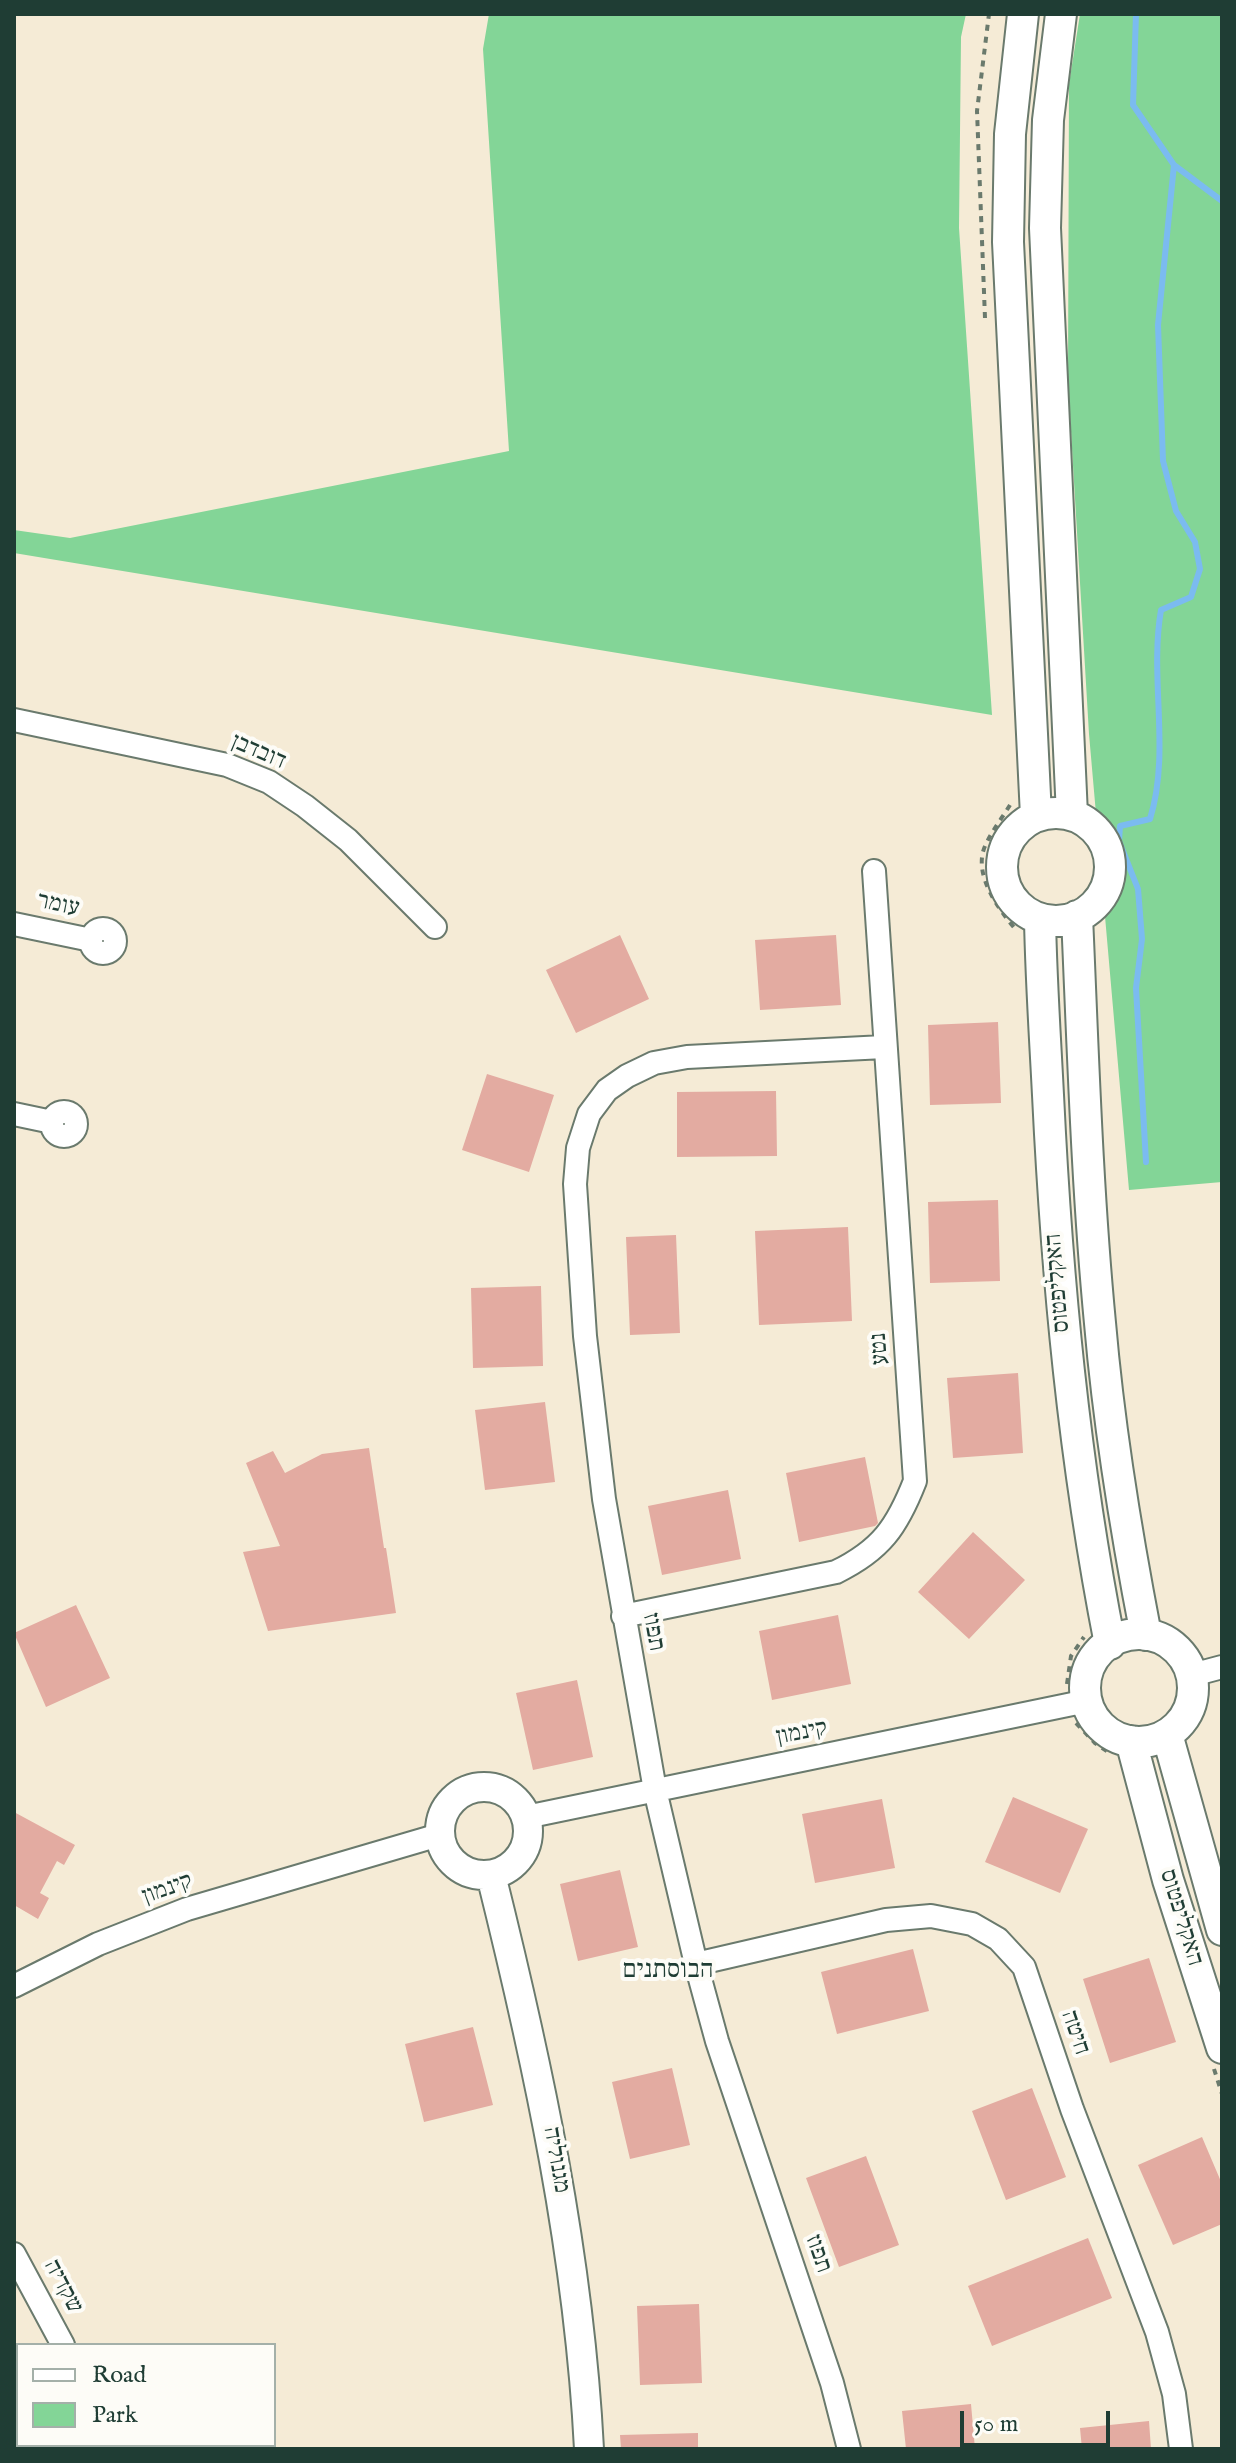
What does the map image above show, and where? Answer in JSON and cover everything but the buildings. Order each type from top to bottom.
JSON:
[{"type":"main road","points":[[1023,14],[1010,134],[1008,242],[1036,816]]},
{"type":"main road","points":[[1061,14],[1048,120],[1045,228],[1072,815]]},
{"type":"main road","points":[[1048,813],[1072,815],[1089,824],[1105,842],[1110,860],[1108,880],[1101,898],[1084,914],[1055,922],[1040,919],[1027,913],[1009,896],[1001,867],[1005,848],[1020,826],[1036,816],[1048,813]]},
{"type":"main road","name":"האקליפטוס","points":[[1077,916],[1091,1211],[1100,1326],[1121,1495],[1146,1635]]},
{"type":"main road","name":"האקליפטוס","points":[[1040,919],[1054,1221],[1063,1337],[1079,1464],[1110,1644]]},
{"type":"main road","points":[[1146,1635],[1160,1638],[1176,1648],[1192,1675],[1193,1690],[1185,1717],[1167,1734],[1139,1742],[1121,1739],[1107,1731],[1094,1718],[1085,1690],[1087,1672],[1093,1660],[1110,1644],[1122,1637],[1146,1635]]},
{"type":"main road","name":"האקליפטוס","points":[[1167,1734],[1222,1930]]},
{"type":"main road","name":"האקליפטוס","points":[[1131,1741],[1172,1894],[1222,2048]]},
{"type":"street","name":"דובדבן","points":[[14,720],[227,765],[269,782],[348,840],[435,927]]},
{"type":"street","name":"נטע","points":[[623,1616],[836,1572],[861,1560],[883,1541],[903,1513],[915,1481],[874,871]]},
{"type":"street","name":"עומר","points":[[14,924],[91,940]]},
{"type":"street","name":"תפוז","points":[[849,2449],[832,2383],[717,2041],[655,1790],[604,1499],[587,1351],[575,1184],[578,1148],[589,1114],[607,1090],[654,1063],[687,1057],[884,1047]]},
{"type":"street","points":[[14,1114],[52,1122]]},
{"type":"street","points":[[1192,1675],[1222,1667]]},
{"type":"street","name":"קינמון","points":[[526,1817],[1087,1701]]},
{"type":"street","points":[[475,1788],[500,1790],[520,1805],[526,1817],[528,1829],[522,1854],[514,1864],[491,1875],[476,1875],[462,1870],[443,1849],[439,1835],[440,1822],[452,1800],[475,1788]]},
{"type":"street","name":"קינמון","points":[[14,1986],[98,1944],[187,1909],[439,1835]]},
{"type":"street","name":"מגנוליה","points":[[491,1875],[534,2049],[567,2229],[585,2370],[589,2449]]},
{"type":"street","name":"חיטה","points":[[696,1964],[886,1920],[931,1916],[972,1924],[998,1939],[1024,1967],[1072,2109],[1157,2332],[1174,2394],[1181,2449]]},
{"type":"street","name":"שקדיה","points":[[14,2256],[62,2343]]},
{"type":"green space","points":[[489,14],[966,14],[961,37],[959,228],[992,715],[14,553],[14,530],[70,538],[509,451],[483,49]]},
{"type":"green space","points":[[1080,14],[1222,14],[1222,1182],[1129,1190],[1089,734],[1068,381],[1069,84]]},
{"type":"waterway","points":[[1136,14],[1133,105],[1174,165],[1222,201]]},
{"type":"waterway","points":[[1146,1162],[1136,988],[1142,939],[1138,889],[1119,841],[1120,826],[1150,819],[1159,767],[1157,662],[1161,610],[1191,597],[1200,569],[1195,542],[1176,511],[1163,461],[1158,325],[1174,165]]},
{"type":"district","name":"הבוסתנים","points":[[668,1972]]}]
